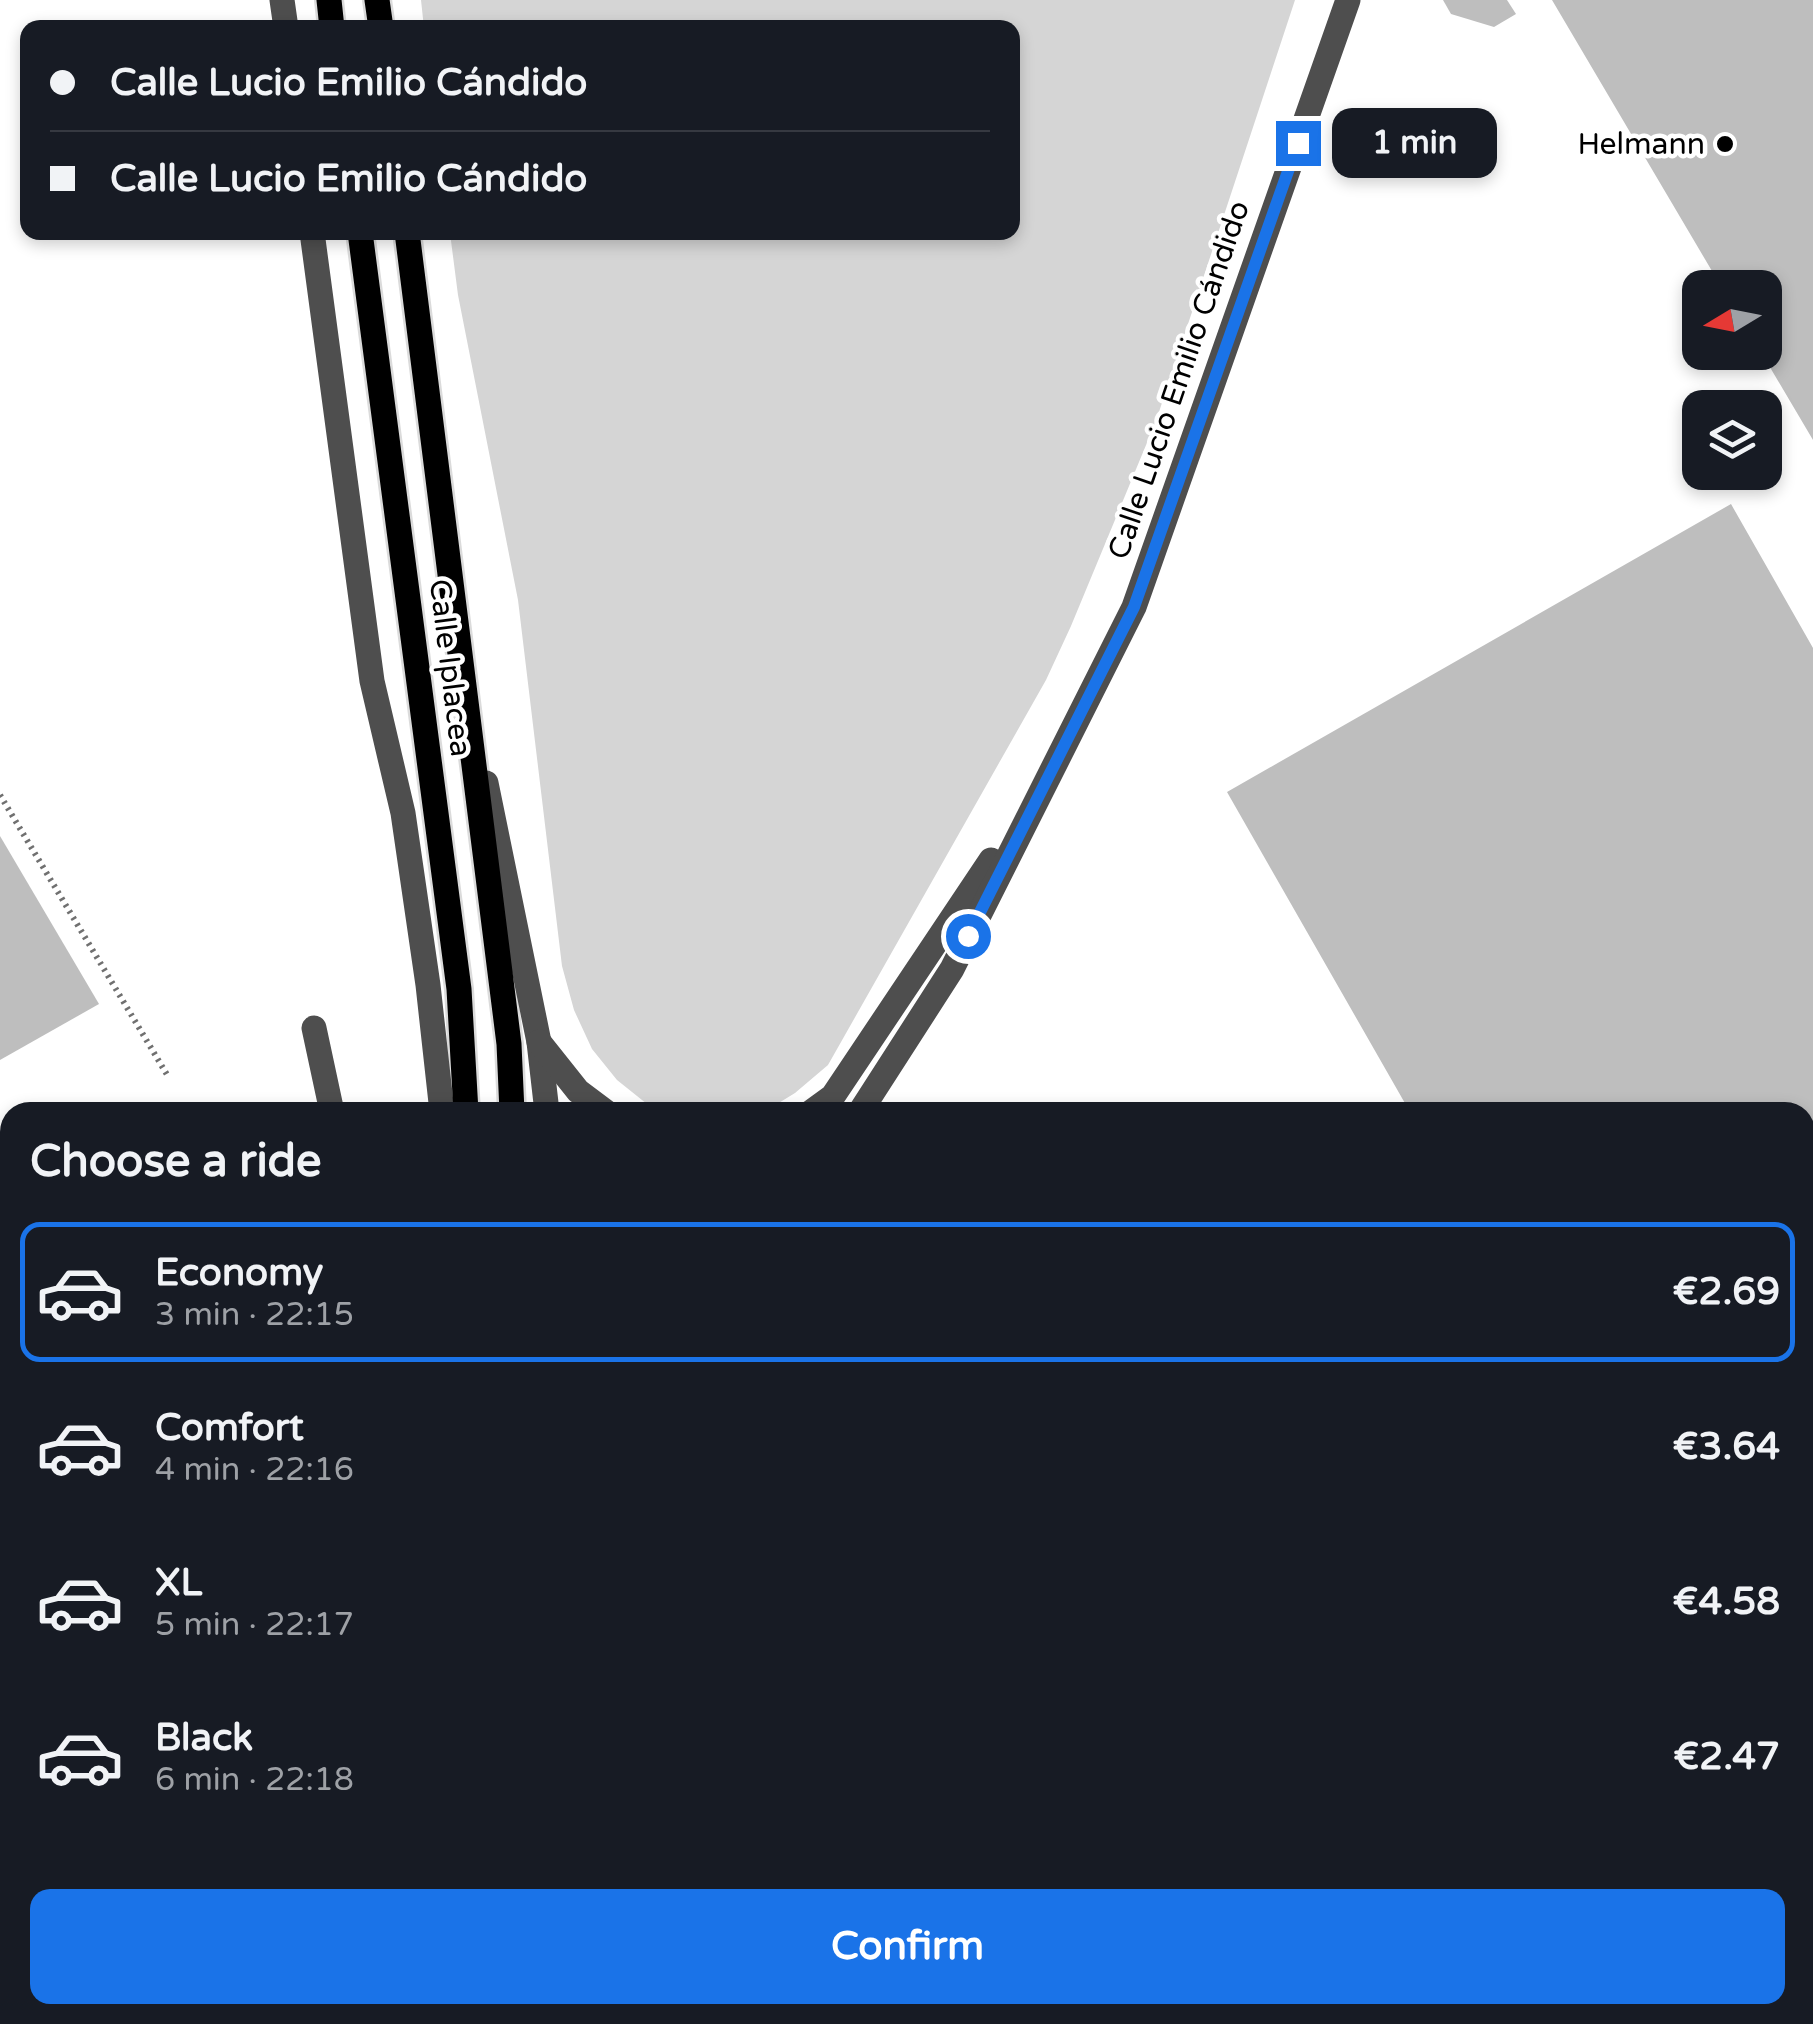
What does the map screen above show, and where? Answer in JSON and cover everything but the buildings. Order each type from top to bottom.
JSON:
[{"type":"main road","name":"Calle Iplacea","points":[[361,240],[458,989],[465,1102]]},
{"type":"main road","name":"Calle Iplacea","points":[[408,240],[509,1044],[512,1102]]},
{"type":"street","name":"Calle Lucio Emilio Cándido","points":[[866,1102],[952,969],[1134,607],[1348,0]]},
{"type":"street","points":[[313,240],[372,681],[402,813],[441,1102]]},
{"type":"street","points":[[463,668],[539,1042],[545,1102]]},
{"type":"street","name":"Calle Lucio Emilio Cándido","points":[[825,1102],[833,1096],[1049,772]]},
{"type":"street","points":[[314,1028],[330,1102]]},
{"type":"street","points":[[539,1042],[578,1090],[593,1102]]},
{"type":"path","points":[[0,795],[169,1078]]},
{"type":"shaded area","points":[[421,0],[1295,0],[1156,421],[1046,680],[828,1065],[780,1102],[644,1102],[617,1080],[592,1049],[574,1010],[562,966],[518,600],[458,295],[451,240],[1020,240],[1020,20],[423,20]]},
{"type":"place","name":"Helmann","points":[[1725,144]]},
{"type":"route","points":[[968,936],[1134,607],[1298,143]]}]
